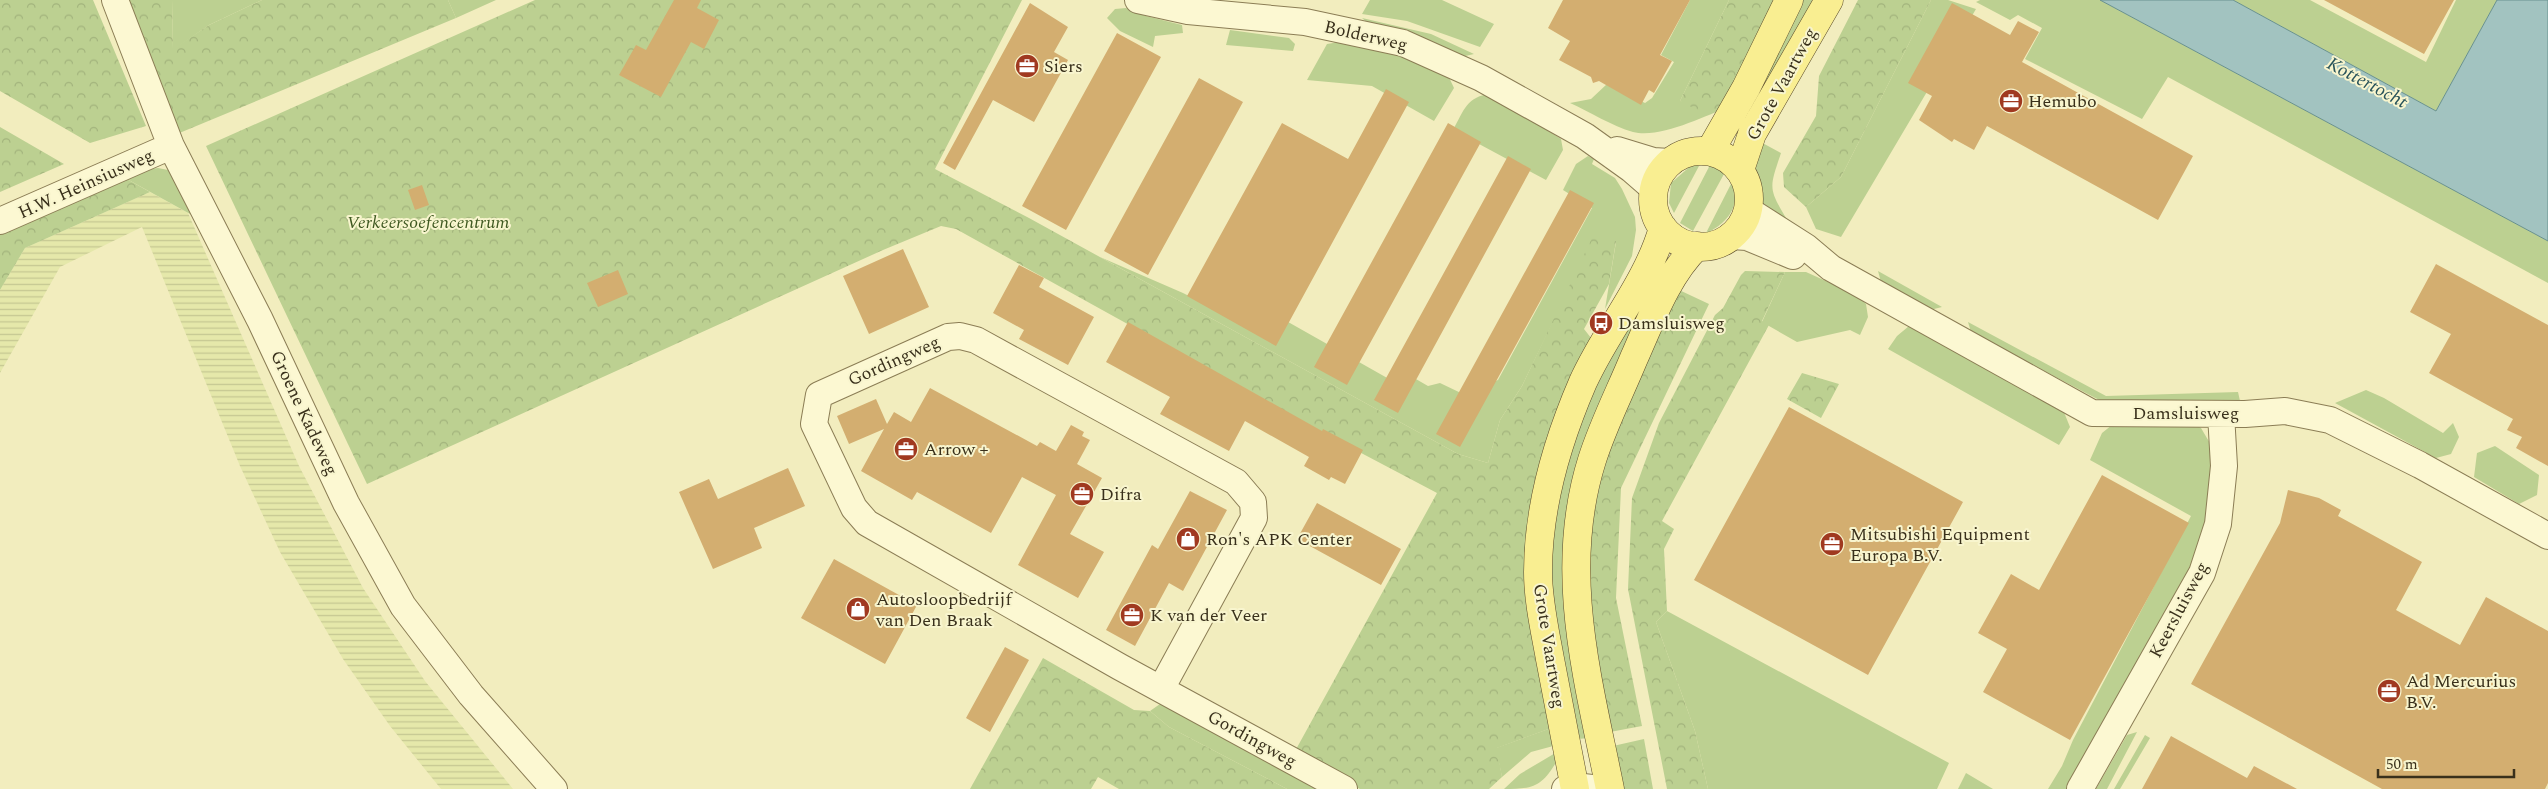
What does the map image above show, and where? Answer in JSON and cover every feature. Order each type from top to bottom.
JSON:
[{"type":"main road","name":"Grote Vaartweg","points":[[1710,151],[1746,88],[1789,0]]},
{"type":"main road","name":"Grote Vaartweg","points":[[1740,170],[1752,134],[1829,0]]},
{"type":"main road","points":[[1696,151],[1710,151],[1722,155],[1740,170],[1749,196],[1748,210],[1744,220],[1731,236],[1715,244],[1697,246],[1678,240],[1663,228],[1654,210],[1654,189],[1663,170],[1670,162],[1682,155],[1696,151]]},
{"type":"main road","name":"Grote Vaartweg","points":[[1571,788],[1543,622],[1538,573],[1541,528],[1555,455],[1565,423],[1590,368],[1649,265],[1663,228]]},
{"type":"main road","name":"Grote Vaartweg","points":[[1610,789],[1591,700],[1580,631],[1575,586],[1578,526],[1592,460],[1608,416],[1651,319],[1672,278],[1684,258],[1697,246]]},
{"type":"street","name":"Groene Kadeweg","points":[[115,0],[171,146],[260,320],[346,503],[403,606],[471,695],[554,789]]},
{"type":"street","name":"Bolderweg","points":[[1138,0],[1188,11],[1305,22],[1403,43],[1481,78],[1602,146],[1654,189]]},
{"type":"street","name":"H.W. Heinsiusweg","points":[[0,221],[171,146]]},
{"type":"street","name":"Bolderweg","points":[[1602,146],[1653,161],[1670,162]]},
{"type":"street","name":"Damsluisweg","points":[[1748,210],[1806,247],[1831,268],[2092,413],[2221,414],[2285,411],[2330,420],[2420,465],[2548,536]]},
{"type":"street","name":"Damsluisweg","points":[[1731,236],[1747,237],[1804,261],[1831,268]]},
{"type":"street","name":"Gordingweg","points":[[1160,689],[1254,518],[1253,502],[1236,482],[976,340],[960,336],[948,337],[819,396],[814,424],[854,508],[867,523],[1160,689],[1344,789]]},
{"type":"street","name":"Keersluisweg","points":[[2080,789],[2202,574],[2218,524],[2224,466],[2221,414]]},
{"type":"street","points":[[1571,788],[1601,789]]},
{"type":"green space","points":[[0,0],[93,0],[146,126],[90,143],[0,91]]},
{"type":"green space","points":[[126,0],[172,0],[173,49],[209,25],[262,0],[448,0],[456,18],[177,134]]},
{"type":"green space","points":[[172,0],[262,0],[209,25],[173,50]]},
{"type":"green space","points":[[448,0],[496,0],[456,18]]},
{"type":"green space","name":"Verkeersoefencentrum","points":[[535,0],[1022,0],[935,169],[1029,218],[1458,454],[1488,463],[1500,420],[1522,386],[1592,238],[1616,241],[1609,284],[1584,329],[1595,343],[1545,455],[1554,727],[1497,748],[1502,777],[1489,789],[1360,789],[1294,753],[1437,493],[1346,445],[956,229],[941,226],[883,250],[367,484],[206,146]]},
{"type":"green space","points":[[1370,0],[1442,0],[1494,24],[1480,47],[1407,21],[1362,14]]},
{"type":"green space","points":[[1690,0],[1729,0],[1680,101],[1729,107],[1669,130],[1644,133],[1633,132],[1617,126],[1570,103],[1591,99],[1607,84],[1645,103],[1652,98],[1674,62],[1661,55]]},
{"type":"green space","points":[[1729,0],[1783,0],[1729,107],[1699,111],[1680,101]]},
{"type":"green space","points":[[1803,0],[1817,0],[1751,121],[1740,115]]},
{"type":"green space","points":[[1858,0],[1931,0],[1841,177],[1806,207],[1784,187],[1783,173],[1816,116],[1819,76]]},
{"type":"green space","points":[[1931,0],[1948,0],[1976,9],[1841,237],[1816,229],[1806,207],[1841,177]]},
{"type":"green space","points":[[1980,0],[2100,0],[2548,241],[2548,283],[2168,77],[2142,119],[2025,59],[2042,28],[2018,15],[2010,20],[1976,2]]},
{"type":"green space","points":[[2233,0],[2310,0],[2426,62],[2456,0],[2497,0],[2436,111]]},
{"type":"green space","points":[[1126,8],[1146,16],[1182,25],[1183,33],[1155,36],[1153,47],[1120,31],[1107,18],[1115,9]]},
{"type":"green space","points":[[1362,18],[1431,34],[1474,54],[1461,57],[1372,27]]},
{"type":"green space","points":[[1230,30],[1289,38],[1295,44],[1293,51],[1226,45]]},
{"type":"green space","points":[[1339,42],[1400,56],[1446,71],[1454,88],[1434,121],[1372,86],[1307,80],[1327,44]]},
{"type":"green space","points":[[1491,94],[1561,139],[1563,150],[1546,180],[1453,130],[1471,101],[1483,95]]},
{"type":"green space","points":[[0,127],[64,164],[0,192]]},
{"type":"green space","points":[[1757,140],[1781,153],[1774,174],[1773,188],[1777,202],[1788,221],[1760,203],[1753,170]]},
{"type":"green space","points":[[1588,156],[1594,159],[1592,164],[1615,178],[1635,217],[1636,230],[1632,256],[1605,309],[1616,242],[1567,293],[1522,386],[1500,420],[1488,463],[1458,454],[1100,257],[1183,293],[1231,317],[1265,309],[1389,379],[1395,367],[1428,386],[1440,383],[1463,394],[1498,380],[1592,208],[1563,190],[1576,164]]},
{"type":"green space","points":[[1694,163],[1699,166],[1674,213],[1669,203],[1671,183]]},
{"type":"green space","points":[[1710,165],[1719,167],[1724,174],[1693,231],[1680,223]]},
{"type":"green space","points":[[158,168],[178,172],[210,225],[125,178],[144,170]]},
{"type":"green space","points":[[125,178],[150,192],[25,248],[0,290],[0,231]]},
{"type":"green space","points":[[1732,182],[1735,198],[1731,213],[1714,229],[1706,233]]},
{"type":"green space","points":[[150,192],[188,213],[299,466],[363,588],[425,681],[513,789],[441,789],[390,726],[343,659],[280,552],[240,466],[142,227],[60,267],[0,373],[0,290],[25,248]]},
{"type":"green space","points":[[1745,271],[1785,272],[1762,321],[1769,325],[1662,521],[1674,529],[1664,549],[1667,611],[1656,622],[1695,731],[1708,789],[1667,789],[1628,589],[1632,498],[1659,423],[1715,315],[1723,308]]},
{"type":"green space","points":[[1878,271],[1942,307],[1930,310],[1881,282]]},
{"type":"green space","points":[[1785,272],[1806,272],[1857,295],[1866,304],[1868,317],[1860,335],[1850,330],[1797,342],[1762,322]]},
{"type":"green space","points":[[1653,273],[1665,280],[1610,379],[1589,738],[1578,739],[1561,661],[1550,571],[1560,478],[1585,402]]},
{"type":"green space","points":[[1677,289],[1709,304],[1621,488],[1616,598],[1642,726],[1610,732],[1588,622],[1583,542],[1595,481]]},
{"type":"green space","points":[[1968,322],[2106,396],[2238,392],[2240,401],[2101,401],[1971,332]]},
{"type":"green space","points":[[1909,326],[2061,405],[2070,427],[2059,445],[1888,349],[1897,336]]},
{"type":"green space","points":[[1802,373],[1839,384],[1821,418],[1787,399]]},
{"type":"green space","points":[[2366,390],[2384,398],[2443,433],[2453,423],[2459,437],[2451,454],[2436,458],[2335,403]]},
{"type":"green space","points":[[2192,423],[2201,428],[2211,445],[2211,527],[2199,556],[2071,789],[2048,789],[2062,766],[2073,740],[2191,516],[2090,460],[2102,433],[2112,425]]},
{"type":"green space","points":[[2495,446],[2539,475],[2537,495],[2519,504],[2474,477],[2477,453]]},
{"type":"green space","points":[[1667,611],[1949,763],[1937,789],[1708,789],[1695,731],[1656,622]]},
{"type":"green space","points":[[1043,658],[1134,710],[1150,711],[1169,727],[1287,789],[1119,789],[1098,777],[1091,789],[970,789]]},
{"type":"green space","points":[[1160,704],[1326,789],[1287,789],[1169,727],[1150,711]]},
{"type":"green space","points":[[1554,727],[1557,745],[1531,752],[1502,777],[1496,748]]},
{"type":"green space","points":[[2137,732],[2107,789],[2096,789],[2127,735]]},
{"type":"green space","points":[[2145,735],[2150,738],[2120,789],[2114,789]]},
{"type":"green space","points":[[1644,739],[1653,789],[1623,789],[1613,746]]},
{"type":"green space","points":[[1557,752],[1558,759],[1542,781],[1530,787],[1504,789],[1520,774]]},
{"type":"green space","points":[[1966,773],[1993,789],[1958,789]]},
{"type":"water","name":"Kottertocht","points":[[2100,0],[2233,0],[2436,111],[2497,0],[2548,0],[2548,241]]},
{"type":"building","points":[[674,0],[701,0],[697,8],[719,20],[704,49],[691,42],[661,97],[619,75],[636,45],[646,50]]},
{"type":"building","points":[[1563,0],[1690,0],[1660,55],[1672,61],[1654,93],[1649,90],[1641,105],[1599,81],[1593,83],[1591,77],[1559,60],[1570,41],[1548,28]]},
{"type":"building","points":[[2324,0],[2454,0],[2424,54]]},
{"type":"building","points":[[1030,3],[1068,27],[1054,52],[1068,60],[1034,122],[993,100],[955,170],[943,163]]},
{"type":"building","points":[[1952,3],[2010,35],[2018,21],[2039,32],[2022,62],[2193,156],[2158,220],[1987,126],[1974,150],[1954,139],[1952,142],[1919,120],[1932,96],[1908,83]]},
{"type":"building","points":[[1117,33],[1161,57],[1066,230],[1022,206]]},
{"type":"building","points":[[1199,78],[1243,102],[1148,275],[1104,251]]},
{"type":"building","points":[[1386,89],[1409,102],[1276,346],[1187,296],[1282,123],[1348,159]]},
{"type":"building","points":[[1448,123],[1481,142],[1347,385],[1314,367]]},
{"type":"building","points":[[1508,156],[1531,169],[1398,413],[1374,400]]},
{"type":"building","points":[[422,185],[429,205],[415,210],[408,190]]},
{"type":"building","points":[[1570,190],[1594,203],[1460,447],[1436,434]]},
{"type":"building","points":[[903,249],[929,307],[869,334],[843,276]]},
{"type":"building","points":[[2436,264],[2548,325],[2548,466],[2516,448],[2522,437],[2507,430],[2513,419],[2429,373],[2451,334],[2410,312]]},
{"type":"building","points":[[1019,265],[1044,278],[1039,287],[1094,317],[1068,365],[1019,339],[1024,330],[993,313]]},
{"type":"building","points":[[618,270],[628,294],[598,307],[587,283]]},
{"type":"building","points":[[1128,322],[1322,431],[1323,429],[1363,450],[1345,484],[1331,477],[1329,480],[1304,466],[1309,457],[1245,421],[1229,451],[1160,414],[1170,397],[1106,362]]},
{"type":"building","points":[[930,388],[1037,446],[1040,442],[1056,451],[1071,425],[1084,432],[1082,436],[1090,440],[1077,464],[1102,478],[1070,534],[1104,552],[1078,598],[1018,565],[1056,495],[1022,477],[991,533],[917,492],[912,500],[861,471],[884,429],[849,444],[837,416],[876,399],[887,424],[894,412],[911,422]]},
{"type":"building","points":[[1789,407],[1963,502],[1868,675],[1694,580]]},
{"type":"building","points":[[788,468],[805,506],[754,528],[762,548],[713,569],[679,492],[709,479],[718,499]]},
{"type":"building","points":[[2102,475],[2189,523],[2070,740],[1983,692],[2007,649],[1978,633],[2011,574],[2039,590]]},
{"type":"building","points":[[2288,490],[2319,498],[2341,510],[2338,516],[2422,562],[2396,610],[2460,645],[2486,597],[2548,631],[2548,783],[2545,789],[2382,789],[2191,684],[2280,523]]},
{"type":"building","points":[[1190,491],[1227,510],[1183,591],[1169,583],[1135,646],[1106,630],[1152,545],[1158,549]]},
{"type":"building","points":[[1317,503],[1401,549],[1381,585],[1297,539]]},
{"type":"building","points":[[834,559],[917,605],[885,664],[801,618]]},
{"type":"building","points":[[1005,647],[1029,660],[990,732],[966,718]]},
{"type":"building","points":[[2171,736],[2247,778],[2254,766],[2297,789],[2142,789]]},
{"type":"place","name":"Siers","points":[[1027,66]]},
{"type":"place","name":"Hemubo","points":[[2011,101]]},
{"type":"place","name":"Damsluisweg","points":[[1601,323]]},
{"type":"place","name":"Arrow +","points":[[906,449]]},
{"type":"place","name":"Difra","points":[[1082,494]]},
{"type":"place","name":"Ron's APK Center","points":[[1188,539]]},
{"type":"place","name":"Mitsubishi Equipment Europa B.V.","points":[[1832,544]]},
{"type":"place","name":"Autosloopbedrijf van Den Braak","points":[[858,609]]},
{"type":"place","name":"K van der Veer","points":[[1132,615]]},
{"type":"place","name":"Ad Mercurius B.V.","points":[[2389,691]]}]
